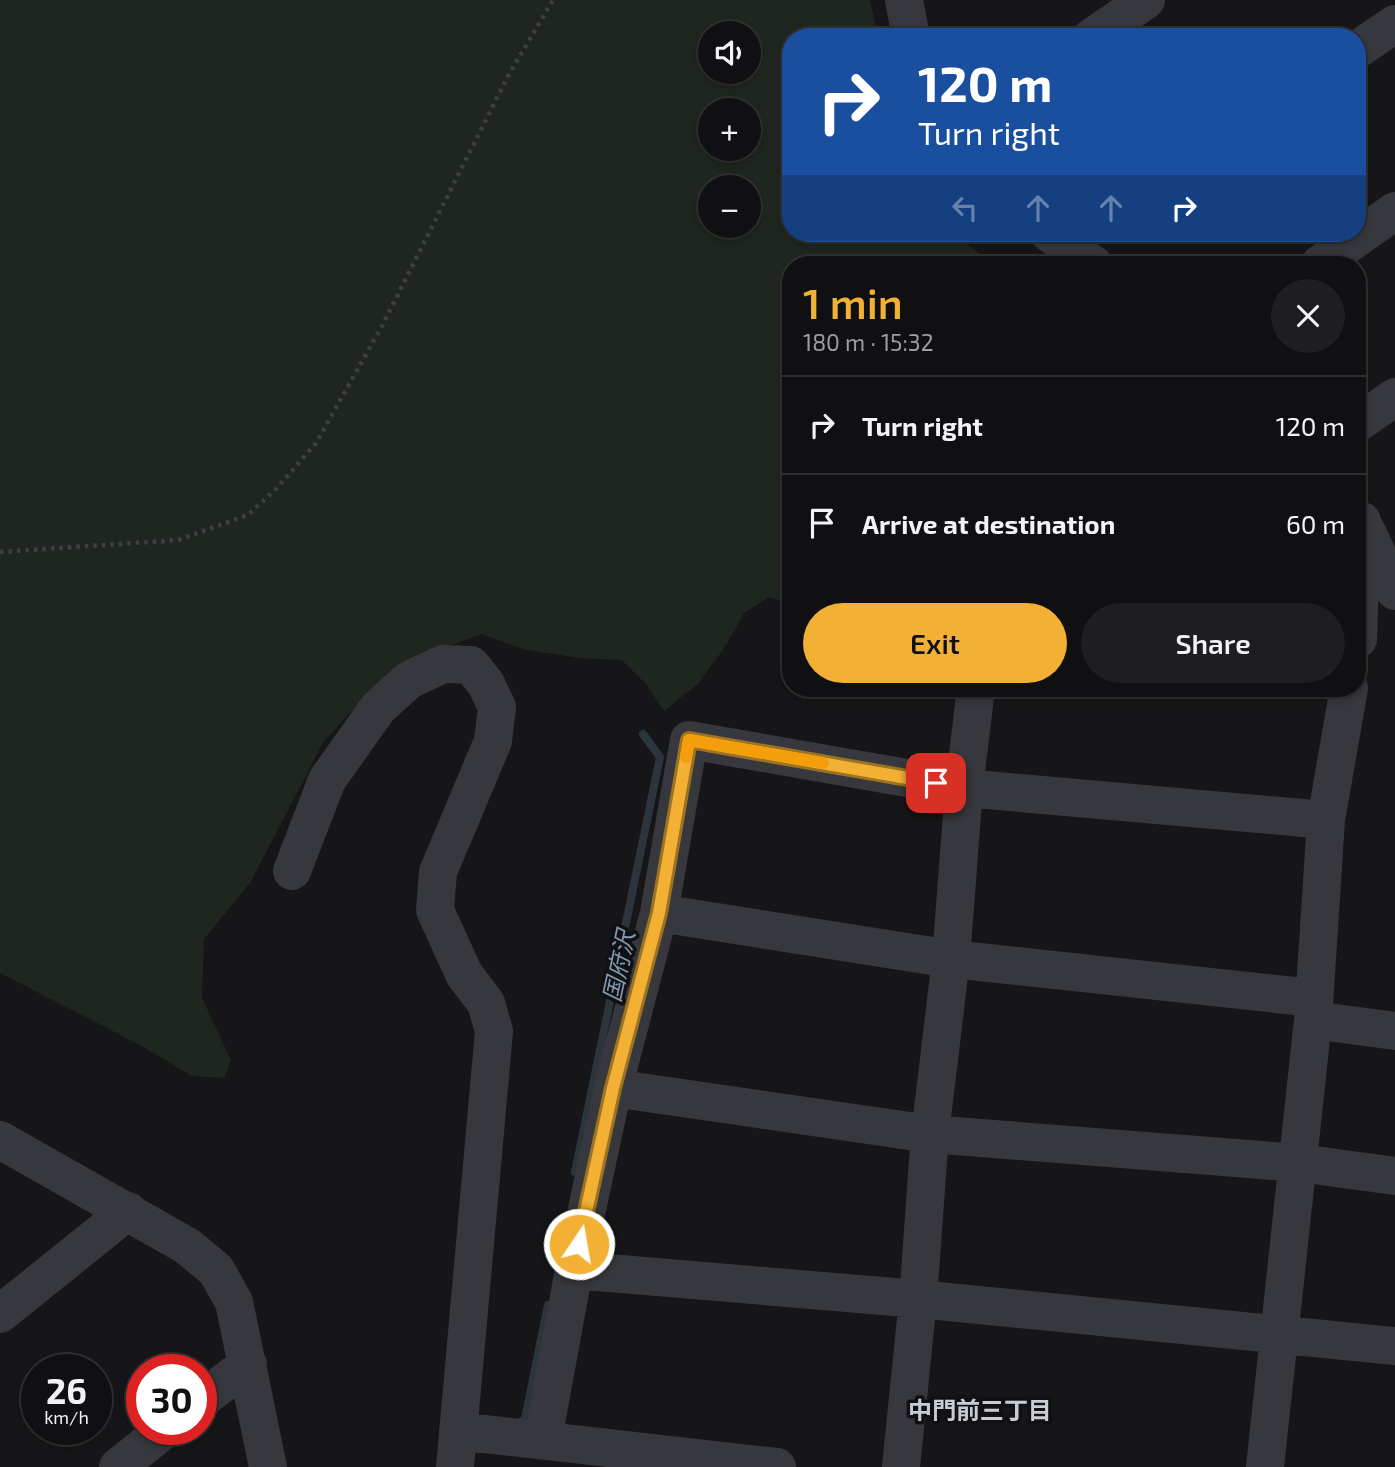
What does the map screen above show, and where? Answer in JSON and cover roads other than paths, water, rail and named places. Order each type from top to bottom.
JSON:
[{"type":"street","points":[[904,0],[909,28]]},
{"type":"street","points":[[1104,28],[1146,0]]},
{"type":"street","points":[[1366,44],[1395,24]]},
{"type":"street","points":[[1366,231],[1395,211]]},
{"type":"street","points":[[1331,256],[1351,242]]},
{"type":"street","points":[[1366,417],[1395,397]]},
{"type":"street","points":[[1366,528],[1392,579]]},
{"type":"street","points":[[292,871],[327,780],[378,708],[409,680],[443,664],[471,664],[486,684],[497,706],[493,741],[438,872],[435,910],[464,974],[486,1003],[494,1031],[457,1449],[560,1450],[756,1466]]},
{"type":"street","points":[[901,1467],[918,1299],[930,1134],[951,959],[964,788],[975,697]]},
{"type":"street","points":[[1265,1467],[1299,1163],[1326,820],[1347,697]]},
{"type":"street","points":[[560,1450],[574,1270],[613,1088],[659,913],[689,740],[964,788],[1326,820]]},
{"type":"street","points":[[659,913],[951,959],[1313,1009],[1395,1031]]},
{"type":"street","points":[[613,1088],[930,1134],[1299,1163],[1395,1176]]},
{"type":"street","points":[[0,1140],[187,1245],[216,1270],[234,1302],[268,1467]]},
{"type":"street","points":[[0,1314],[128,1211]]},
{"type":"street","points":[[574,1270],[918,1299],[1395,1346]]},
{"type":"street","points":[[217,1387],[247,1364]]},
{"type":"street","points":[[118,1467],[145,1445]]},
{"type":"waterway","name":"国府沢","points":[[575,1172],[660,757],[643,734]]},
{"type":"waterway","name":"国府沢","points":[[516,1425],[525,1419],[548,1305]]},
{"type":"district","name":"中門前三丁目","points":[[980,1409]]}]
